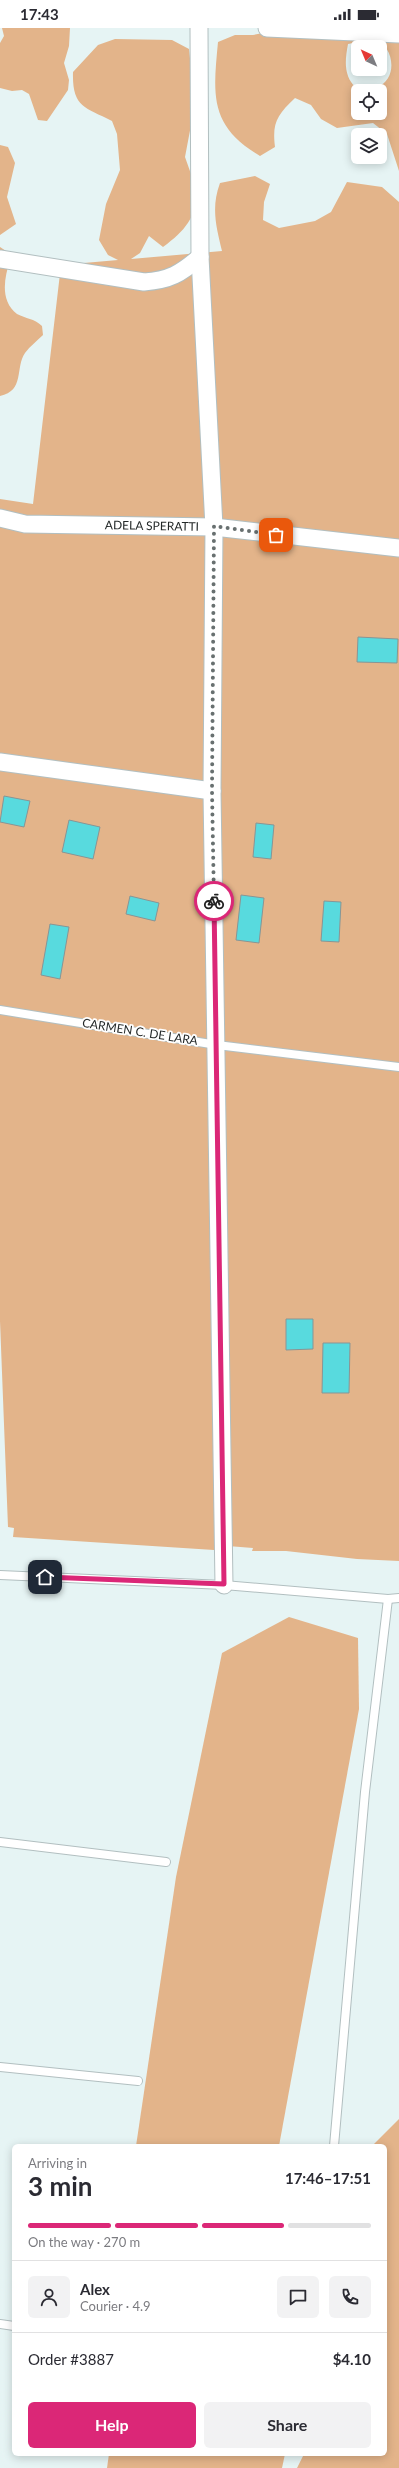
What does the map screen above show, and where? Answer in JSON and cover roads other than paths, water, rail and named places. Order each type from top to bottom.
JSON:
[{"type":"street","points":[[199,28],[200,257],[214,526],[212,791],[224,1584]]},
{"type":"street","points":[[266,28],[399,34]]},
{"type":"street","points":[[0,259],[144,282],[165,280],[182,272],[200,257]]},
{"type":"street","name":"ADELA SPERATTI","points":[[0,518],[25,524],[214,526],[399,548]]},
{"type":"street","points":[[0,762],[212,791]]},
{"type":"lane","name":"CARMEN C. DE LARA","points":[[0,1010],[217,1045],[399,1067]]},
{"type":"lane","points":[[0,1575],[224,1584],[388,1599],[399,1598]]},
{"type":"lane","points":[[334,2144],[365,1792],[388,1599]]},
{"type":"lane","points":[[0,1842],[166,1862]]},
{"type":"lane","points":[[0,2067],[138,2081]]},
{"type":"lane","points":[[0,2324],[12,2326]]}]
